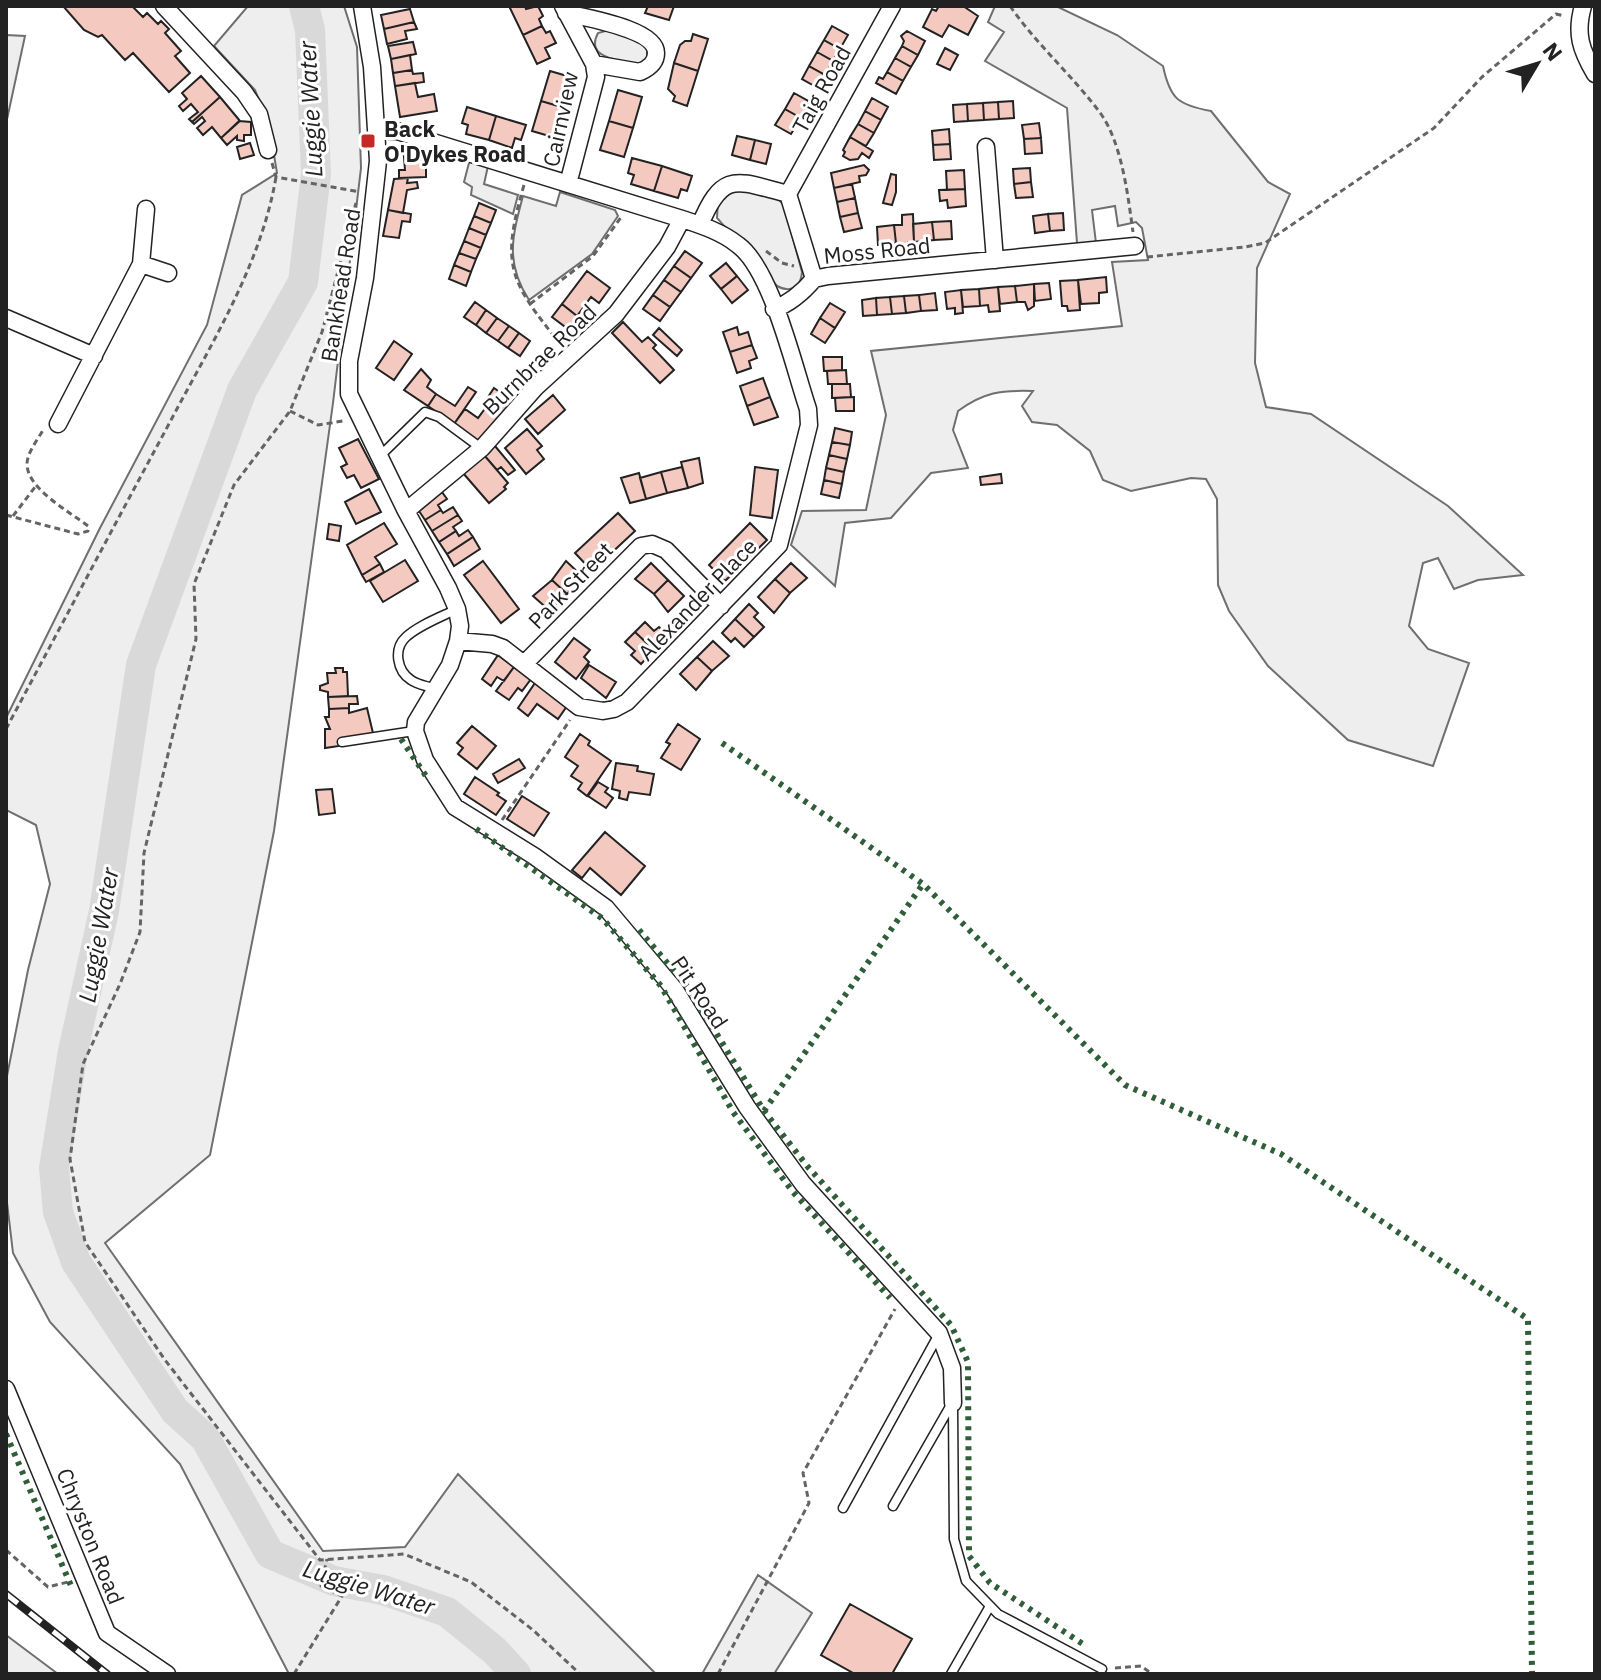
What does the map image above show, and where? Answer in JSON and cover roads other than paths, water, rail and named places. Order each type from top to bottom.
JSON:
[{"type":"street","points":[[164,6],[244,92],[259,114],[268,150]]},
{"type":"street","name":"Bankhead Road","points":[[362,6],[372,67],[378,161],[376,195],[348,377],[349,394],[457,609],[460,626],[458,641]]},
{"type":"street","name":"Taig Road","points":[[788,194],[892,6]]},
{"type":"street","name":"Cairnview","points":[[565,9],[644,34],[656,52],[652,64],[640,72],[594,64]]},
{"type":"street","name":"Cairnview","points":[[565,9],[594,64],[596,77],[568,184]]},
{"type":"street","points":[[1581,13],[1579,44],[1595,74]]},
{"type":"street","name":"Alexander Place","points":[[377,130],[397,131],[682,219],[741,246],[761,275],[808,409],[809,425],[783,538],[773,554],[627,702],[603,711],[579,707],[525,663]]},
{"type":"street","points":[[986,147],[995,260]]},
{"type":"street","points":[[700,225],[714,195],[729,184],[741,182],[788,194],[814,279]]},
{"type":"street","points":[[58,424],[141,264],[146,209]]},
{"type":"street","name":"Burnbrae Road","points":[[406,511],[482,448],[536,387],[631,298],[667,247],[682,219]]},
{"type":"street","name":"Moss Road","points":[[774,309],[788,303],[814,279],[1135,246]]},
{"type":"street","points":[[141,264],[168,273]]},
{"type":"street","points":[[6,318],[94,356]]},
{"type":"street","name":"Park Street","points":[[525,663],[641,546],[652,544],[666,550],[721,606]]},
{"type":"street","points":[[415,731],[416,722],[450,665],[458,641],[492,644],[525,663]]},
{"type":"street","name":"Pit Road","points":[[415,731],[425,760],[455,807],[606,908],[675,990],[747,1107],[803,1184],[939,1333],[952,1368],[953,1403]]},
{"type":"street","name":"Chryston Road","points":[[6,1389],[107,1633],[167,1674]]},
{"type":"lane","points":[[380,456],[425,412],[439,417],[482,448]]},
{"type":"lane","points":[[436,689],[413,682],[403,673],[398,663],[398,653],[406,636],[457,609]]},
{"type":"lane","points":[[342,742],[415,731]]},
{"type":"lane","points":[[843,1508],[939,1333]]},
{"type":"lane","points":[[893,1506],[953,1403]]},
{"type":"lane","points":[[953,1403],[954,1539],[966,1581],[998,1614],[1102,1669]]},
{"type":"lane","points":[[951,1674],[990,1606]]},
{"type":"waterway","name":"Luggie Water","points":[[304,6],[310,30],[316,174],[303,282],[242,390],[141,665],[104,911],[73,1051],[54,1168],[58,1212],[76,1262],[175,1411],[205,1438],[270,1554],[334,1581],[383,1590],[447,1612],[495,1651],[516,1674]]},
{"type":"railway","points":[[6,1594],[107,1674]]},
{"type":"place","name":"Back O'Dykes Road","points":[[368,141]]}]
